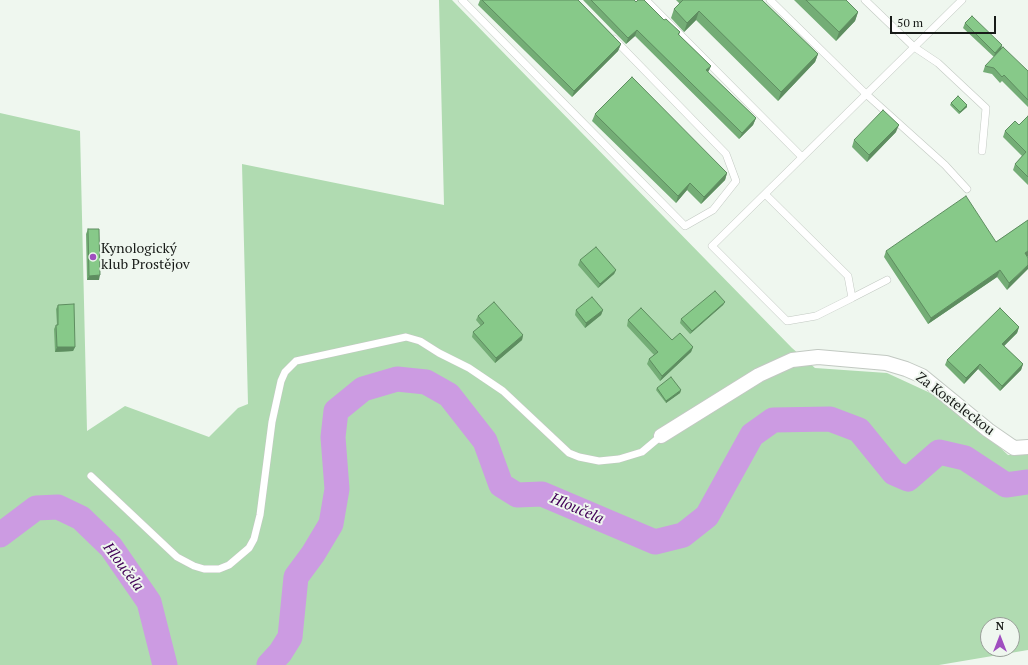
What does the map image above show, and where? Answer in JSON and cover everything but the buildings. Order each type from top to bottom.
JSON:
[{"type":"street","name":"Za Kosteleckou","points":[[661,436],[758,375],[792,360],[818,357],[886,363],[906,369],[922,376],[988,430],[1014,448],[1028,447]]},
{"type":"lane","points":[[462,0],[685,226],[713,210],[736,181],[726,154],[609,34]]},
{"type":"lane","points":[[646,0],[802,157]]},
{"type":"lane","points":[[770,0],[866,94],[945,165],[967,189]]},
{"type":"lane","points":[[865,0],[914,47],[938,63],[986,108],[982,151]]},
{"type":"lane","points":[[887,280],[816,316],[787,321],[712,246],[962,0]]},
{"type":"lane","points":[[765,194],[848,276],[852,298]]},
{"type":"lane","points":[[91,476],[177,557],[194,566],[204,568],[219,568],[228,565],[249,548],[254,539],[260,515],[272,422],[285,372],[296,361],[406,338],[420,341],[439,353],[469,368],[503,391],[569,452],[579,458],[600,461],[620,459],[642,452],[661,436]]},
{"type":"green space","points":[[439,0],[452,0],[792,348],[815,368],[887,373],[952,403],[1008,455],[1028,454],[1028,650],[1020,651],[1020,617],[980,617],[980,657],[986,657],[939,665],[0,665],[0,113],[80,131],[87,431],[125,406],[209,437],[238,408],[248,404],[242,164],[444,205]]},
{"type":"waterway","name":"Hloučela","points":[[269,665],[280,653],[290,637],[296,577],[313,554],[331,524],[337,489],[333,437],[336,411],[363,389],[397,379],[426,382],[449,395],[485,441],[501,485],[517,495],[542,494],[655,542],[683,535],[707,516],[752,435],[773,420],[830,419],[859,430],[894,473],[908,479],[939,452],[965,458],[1006,485],[1028,482]]},
{"type":"waterway","name":"Hloučela","points":[[0,535],[36,508],[58,507],[81,518],[111,547],[149,602],[165,665]]},
{"type":"place","name":"Kynologický klub Prostějov","points":[[93,257]]}]
